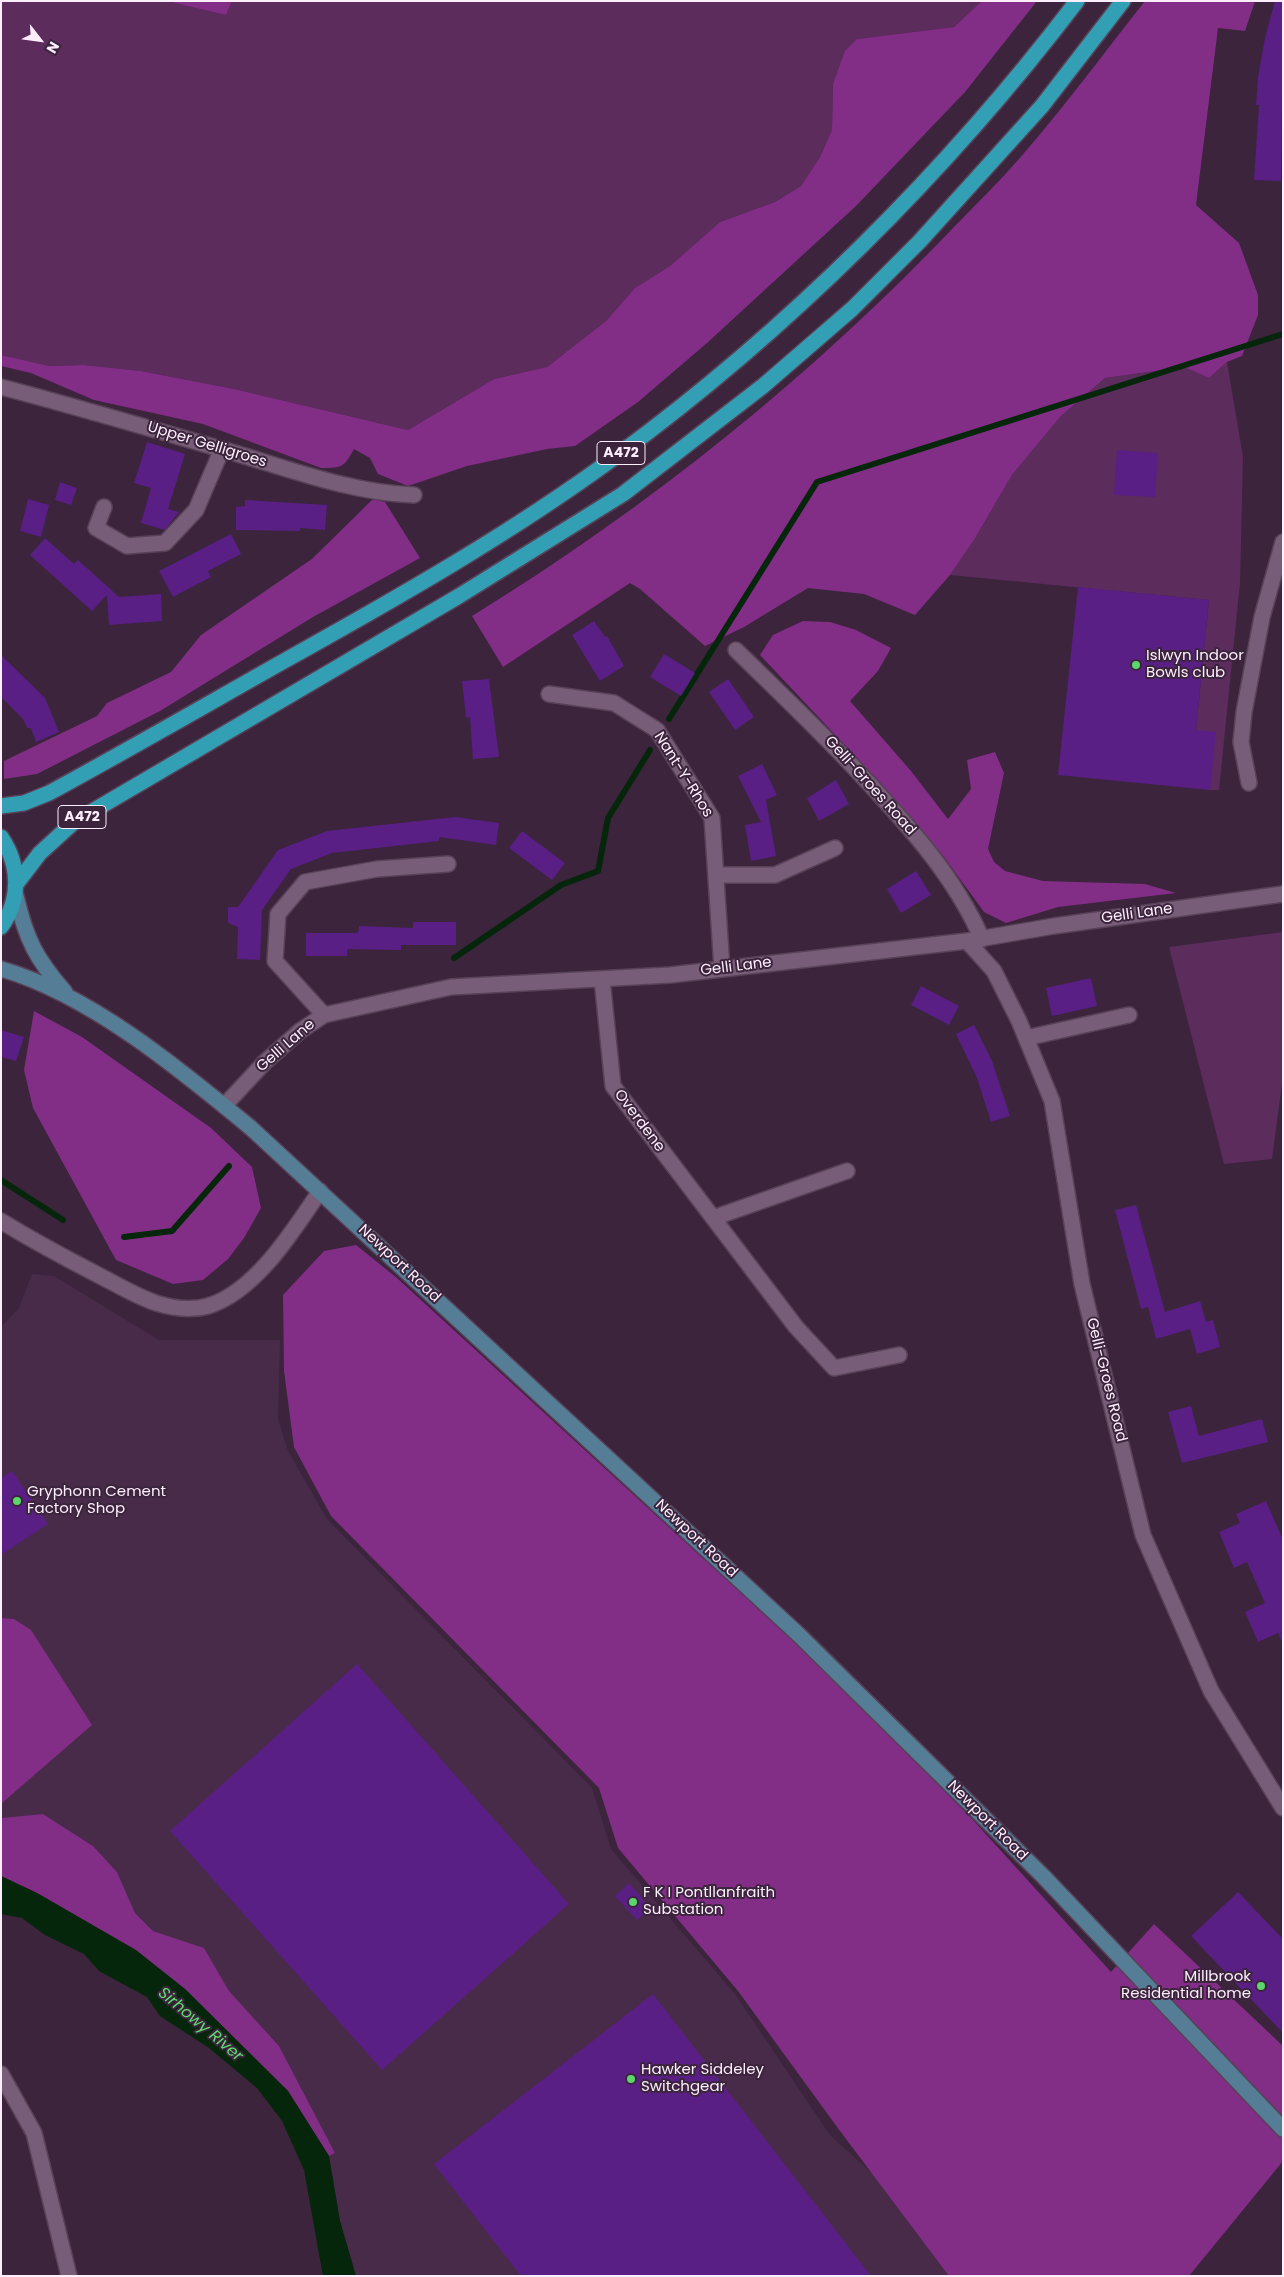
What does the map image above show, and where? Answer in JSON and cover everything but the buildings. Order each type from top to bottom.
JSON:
[{"type":"main road","name":"A472","points":[[1,806],[24,803],[48,792],[332,634],[482,546],[613,458],[745,352],[878,229],[989,111],[1077,1]]},
{"type":"main road","name":"A472","points":[[16,890],[40,853],[74,822],[451,601],[623,494],[763,386],[852,309],[920,241],[1042,106],[1123,1]]},
{"type":"main road","points":[[1,836],[10,853],[16,890],[1,927]]},
{"type":"main road","name":"Newport Road","points":[[16,890],[29,942],[41,962],[67,995]]},
{"type":"main road","name":"Newport Road","points":[[1,969],[67,995],[141,1044],[224,1106],[320,1191],[798,1634],[1044,1877],[1283,2129]]},
{"type":"street","name":"Upper Gelligroes","points":[[1,386],[320,478],[389,494],[414,495]]},
{"type":"street","points":[[104,507],[96,528],[127,546],[165,543],[196,510],[222,449]]},
{"type":"street","points":[[1249,783],[1241,742],[1244,712],[1262,617],[1283,542]]},
{"type":"street","name":"Gelli-Groes Road","points":[[736,650],[822,733],[884,799],[930,852],[961,896],[982,939]]},
{"type":"street","name":"Nant-Y-Rhos","points":[[549,694],[614,703],[657,730],[712,818],[722,969]]},
{"type":"street","points":[[716,876],[774,875],[835,848]]},
{"type":"street","points":[[324,1015],[275,960],[278,914],[305,882],[377,869],[448,864]]},
{"type":"street","name":"Gelli Lane","points":[[224,1106],[265,1062],[300,1031],[324,1015],[452,987],[670,975],[967,941],[1064,924],[1283,894]]},
{"type":"street","name":"Gelli-Groes Road","points":[[967,941],[994,970],[1026,1038],[1052,1101],[1082,1284],[1143,1535],[1212,1691],[1283,1808]]},
{"type":"street","name":"Overdene","points":[[602,979],[613,1086],[796,1328],[834,1368],[899,1355]]},
{"type":"street","points":[[1026,1038],[1129,1015]]},
{"type":"street","points":[[713,1218],[847,1171]]},
{"type":"street","points":[[1,1221],[145,1299],[176,1308],[194,1309],[209,1306],[244,1286],[284,1241],[320,1191]]},
{"type":"street","points":[[1,2074],[34,2133],[70,2276]]},
{"type":"shaded area","points":[[1,1],[166,1],[226,15],[232,1],[982,1],[954,27],[857,39],[833,84],[832,130],[820,157],[801,186],[775,202],[720,222],[670,266],[635,288],[606,321],[547,367],[494,379],[408,430],[234,389],[141,371],[84,365],[49,366],[1,355]]},
{"type":"shaded area","points":[[166,1],[232,1],[226,15]]},
{"type":"shaded area","points":[[982,1],[1037,1],[965,92],[856,206],[707,343],[638,402],[575,446],[547,449],[467,466],[408,486],[378,474],[370,458],[354,449],[348,460],[342,465],[334,468],[321,468],[203,424],[94,400],[31,373],[1,366],[1,355],[49,366],[84,365],[141,371],[234,389],[408,430],[494,379],[547,367],[606,321],[635,288],[670,266],[720,222],[775,202],[801,186],[820,157],[832,130],[833,84],[845,51],[857,39],[954,27]]},
{"type":"shaded area","points":[[1145,1],[1255,1],[1245,31],[1218,28],[1196,205],[1239,243],[1258,295],[1258,315],[1242,356],[1227,362],[1209,378],[1184,367],[1105,378],[1060,417],[1012,475],[974,540],[950,575],[915,615],[864,594],[808,588],[744,627],[705,646],[640,589],[630,583],[503,667],[472,616],[538,574],[665,485],[786,387],[844,335],[900,282],[1010,169],[1035,141]]},
{"type":"shaded area","points":[[1227,362],[1243,457],[1240,583],[1219,790],[1210,790],[1196,730],[1209,600],[950,575],[974,540],[1012,475],[1060,417],[1105,378],[1184,367],[1209,378]]},
{"type":"shaded area","points":[[373,499],[385,502],[420,558],[313,617],[160,711],[37,774],[4,779],[4,761],[97,716],[107,703],[171,672],[201,635],[312,559]]},
{"type":"shaded area","points":[[803,621],[830,622],[856,630],[891,648],[878,671],[850,701],[911,771],[948,819],[971,789],[967,760],[995,752],[1004,773],[988,849],[994,862],[1005,871],[1043,881],[1145,884],[1176,893],[1058,907],[1006,923],[984,912],[944,857],[857,758],[760,655],[773,635]]},
{"type":"shaded area","points":[[1283,932],[1283,1076],[1272,1159],[1224,1164],[1169,947]]},
{"type":"shaded area","points":[[34,1011],[82,1037],[211,1128],[252,1167],[261,1208],[244,1238],[228,1259],[203,1280],[173,1284],[116,1260],[33,1108],[24,1070]]},
{"type":"shaded area","points":[[356,1245],[397,1278],[815,1661],[973,1820],[1111,1972],[1154,1924],[1283,2046],[1283,2161],[1189,2276],[949,2276],[738,1991],[618,1848],[599,1788],[331,1516],[294,1447],[284,1371],[283,1295],[324,1251]]},
{"type":"shaded area","points":[[32,1274],[54,1276],[159,1340],[280,1340],[278,1419],[288,1451],[327,1519],[592,1788],[611,1849],[735,1994],[830,2135],[886,2186],[1011,2276],[356,2276],[340,2221],[329,2156],[335,2153],[279,2046],[229,1991],[204,1948],[153,1931],[135,1913],[117,1872],[93,1846],[43,1814],[1,1818],[1,1804],[92,1725],[14,1619],[1,1618],[1,1327],[19,1308]]},
{"type":"shaded area","points":[[1,1618],[14,1619],[31,1630],[92,1725],[1,1804]]},
{"type":"shaded area","points":[[43,1814],[93,1846],[117,1872],[135,1913],[153,1931],[204,1948],[229,1991],[279,2046],[335,2153],[329,2156],[288,2091],[185,1989],[135,1950],[37,1893],[1,1876],[1,1818]]},
{"type":"water","name":"Sirhowy River","points":[[1,1876],[37,1893],[136,1950],[185,1989],[288,2091],[329,2156],[340,2221],[356,2276],[323,2276],[304,2170],[282,2121],[257,2088],[209,2048],[160,2016],[147,1997],[99,1971],[84,1954],[45,1935],[22,1918],[1,1914]]},
{"type":"waterway","points":[[669,719],[817,482],[1283,334]]},
{"type":"waterway","points":[[454,958],[561,885],[598,871],[608,818],[650,750]]},
{"type":"waterway","points":[[124,1237],[172,1231],[229,1166]]},
{"type":"waterway","points":[[1,1180],[63,1220]]},
{"type":"place","name":"Islwyn Indoor Bowls club","points":[[1136,665]]},
{"type":"place","name":"Gryphonn Cement Factory Shop","points":[[17,1501]]},
{"type":"place","name":"F K I Pontllanfraith Substation","points":[[633,1902]]},
{"type":"place","name":"Millbrook Residential home","points":[[1261,1986]]},
{"type":"place","name":"Hawker Siddeley Switchgear","points":[[631,2079]]}]
